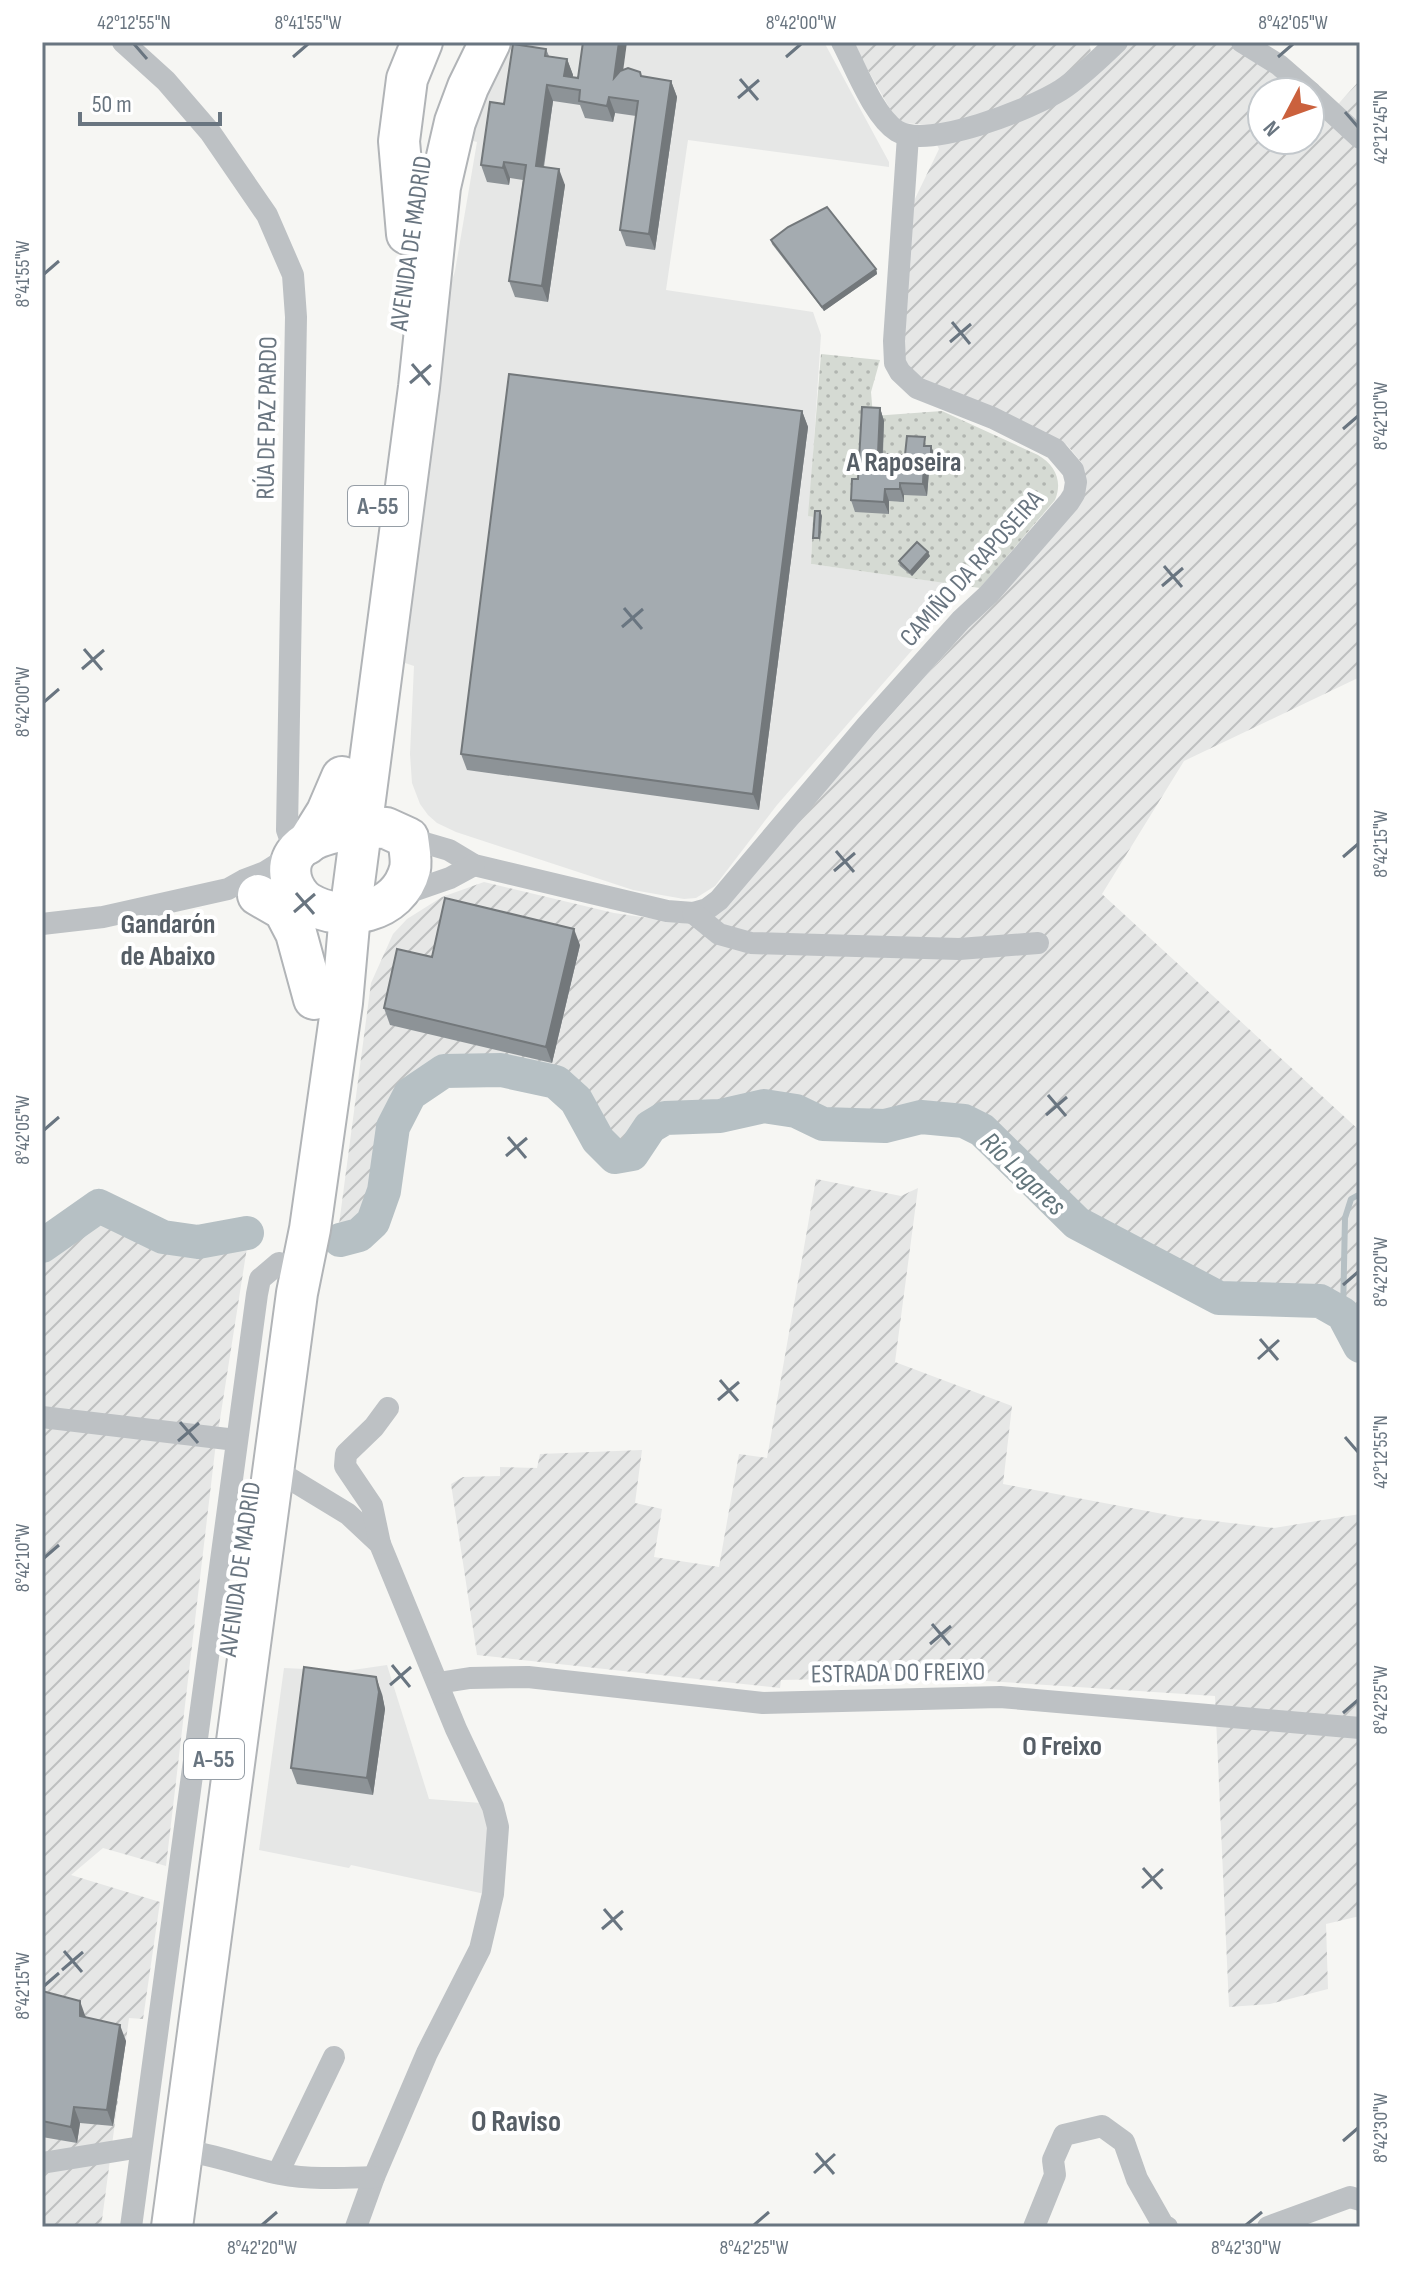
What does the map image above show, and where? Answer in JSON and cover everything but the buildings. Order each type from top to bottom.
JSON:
[{"type":"highway","points":[[407,234],[399,141],[407,79],[422,42]]},
{"type":"highway","name":"AVENIDA DE MADRID","points":[[172,2227],[297,1293],[310,1229],[328,1001],[303,881],[342,777],[382,476],[415,180],[430,116],[460,42]]},
{"type":"highway","name":"AVENIDA DE MADRID","points":[[303,881],[374,731],[419,387],[440,187],[455,122],[490,42]]},
{"type":"highway","points":[[328,1001],[403,885],[411,867],[408,838],[374,731]]},
{"type":"highway","points":[[303,881],[386,828],[408,838]]},
{"type":"highway","points":[[303,881],[366,912],[392,898]]},
{"type":"highway","points":[[303,881],[328,1001]]},
{"type":"highway","name":"AVENIDA DE MADRID","points":[[151,2227],[279,1263],[328,1001]]},
{"type":"street","name":"RÚA DE PAZ PARDO","points":[[123,42],[166,81],[210,132],[267,215],[293,275],[296,317],[287,830],[303,881]]},
{"type":"street","points":[[842,42],[882,115],[890,125],[908,136],[954,132],[1033,104],[1073,81],[1117,42]]},
{"type":"street","points":[[1242,42],[1292,76]]},
{"type":"street","points":[[1326,107],[1360,138]]},
{"type":"street","name":"CAMIÑO DA RAPOSEIRA","points":[[693,913],[707,909],[719,900],[867,725],[961,620],[989,594],[1074,494],[1076,482],[1073,470],[1055,449],[993,418],[917,388],[895,363],[908,136]]},
{"type":"street","points":[[408,838],[449,850],[474,865],[637,905],[693,913],[719,934],[751,943],[959,949],[1038,943]]},
{"type":"street","points":[[392,898],[450,878],[474,865]]},
{"type":"street","points":[[42,924],[103,917],[303,881]]},
{"type":"street","points":[[131,2227],[260,1279],[279,1263]]},
{"type":"street","points":[[356,2227],[427,2053],[480,1949],[493,1894],[498,1827],[493,1807],[456,1729],[380,1544],[372,1506],[345,1466],[346,1454],[374,1427],[388,1408]]},
{"type":"street","points":[[42,1417],[236,1440]]},
{"type":"street","points":[[274,1469],[348,1514],[380,1544]]},
{"type":"street","name":"ESTRADA DO FREIXO","points":[[438,1683],[470,1678],[528,1677],[763,1703],[1000,1697],[1360,1728]]},
{"type":"street","points":[[278,2173],[334,2057]]},
{"type":"street","points":[[1034,2227],[1055,2175],[1053,2160],[1064,2135],[1102,2126],[1124,2142],[1137,2179],[1167,2227]]},
{"type":"street","points":[[42,2163],[141,2147]]},
{"type":"street","points":[[182,2150],[316,2179],[374,2177]]},
{"type":"street","points":[[1268,2227],[1350,2197],[1360,2200]]},
{"type":"shaded area","points":[[510,42],[824,42],[889,162],[889,167],[688,140],[666,290],[813,312],[821,335],[809,516],[813,517],[811,564],[968,586],[777,805],[715,886],[696,898],[684,899],[633,890],[456,832],[428,815],[412,783],[410,754],[414,666],[402,662],[445,302],[455,271],[477,142],[469,140]]},
{"type":"shaded area","points":[[852,42],[1089,42],[1093,63],[1117,42],[1242,42],[1288,76],[1246,76],[1246,156],[1326,156],[1326,106],[1332,111],[1360,80],[1360,677],[1184,761],[1102,894],[1360,1131],[1360,1329],[1349,1308],[1323,1292],[1221,1289],[1082,1216],[987,1122],[966,1113],[920,1108],[885,1118],[825,1116],[798,1103],[764,1098],[719,1107],[663,1109],[644,1120],[627,1146],[618,1148],[605,1135],[583,1095],[560,1074],[502,1062],[442,1062],[403,1088],[385,1125],[376,1189],[366,1217],[354,1228],[338,1232],[371,983],[393,934],[407,919],[442,897],[484,882],[614,913],[690,924],[832,781],[1073,511],[1086,483],[1082,463],[1067,445],[920,380],[908,366],[904,356],[911,207],[939,149],[927,125],[905,123],[894,116]]},
{"type":"shaded area","points":[[821,354],[880,360],[871,392],[873,416],[942,411],[1038,455],[1053,469],[1058,480],[1055,500],[980,588],[811,564],[813,517],[808,516]]},
{"type":"shaded area","points":[[816,1179],[901,1196],[918,1188],[895,1362],[1012,1406],[1003,1484],[1179,1517],[1274,1528],[1360,1514],[1360,1916],[1326,1924],[1328,1989],[1270,2004],[1229,2007],[1215,1696],[925,1677],[781,1680],[780,1688],[477,1655],[451,1484],[463,1477],[500,1476],[500,1467],[537,1468],[540,1454],[642,1450],[635,1503],[662,1509],[654,1557],[719,1567],[739,1454],[767,1458]]},
{"type":"shaded area","points":[[100,1216],[161,1245],[199,1250],[248,1241],[215,1451],[166,1866],[103,1848],[71,1875],[160,1902],[143,2019],[129,2018],[101,2227],[42,2227],[42,1257]]},
{"type":"shaded area","points":[[387,1665],[429,1799],[481,1803],[489,1822],[485,1894],[351,1865],[349,1868],[259,1850],[284,1668],[346,1671]]},
{"type":"waterway","name":"Río Lagares","points":[[340,1240],[359,1235],[373,1222],[384,1191],[393,1127],[410,1094],[444,1071],[501,1070],[556,1082],[576,1100],[598,1140],[615,1157],[632,1154],[650,1127],[665,1118],[720,1116],[764,1106],[796,1111],[823,1124],[885,1126],[921,1117],[964,1121],[982,1130],[1077,1223],[1219,1298],[1320,1301],[1343,1314],[1360,1346]]},
{"type":"waterway","points":[[1343,1314],[1345,1218],[1351,1199],[1360,1194]]},
{"type":"waterway","name":"Río Lagares","points":[[42,1246],[99,1206],[163,1237],[198,1242],[247,1233]]},
{"type":"district","name":"A Raposeira","points":[[904,461]]},
{"type":"district","name":"Gandarón de Abaixo","points":[[168,939]]},
{"type":"district","name":"O Freixo","points":[[1062,1745]]},
{"type":"district","name":"O Raviso","points":[[516,2121]]}]
